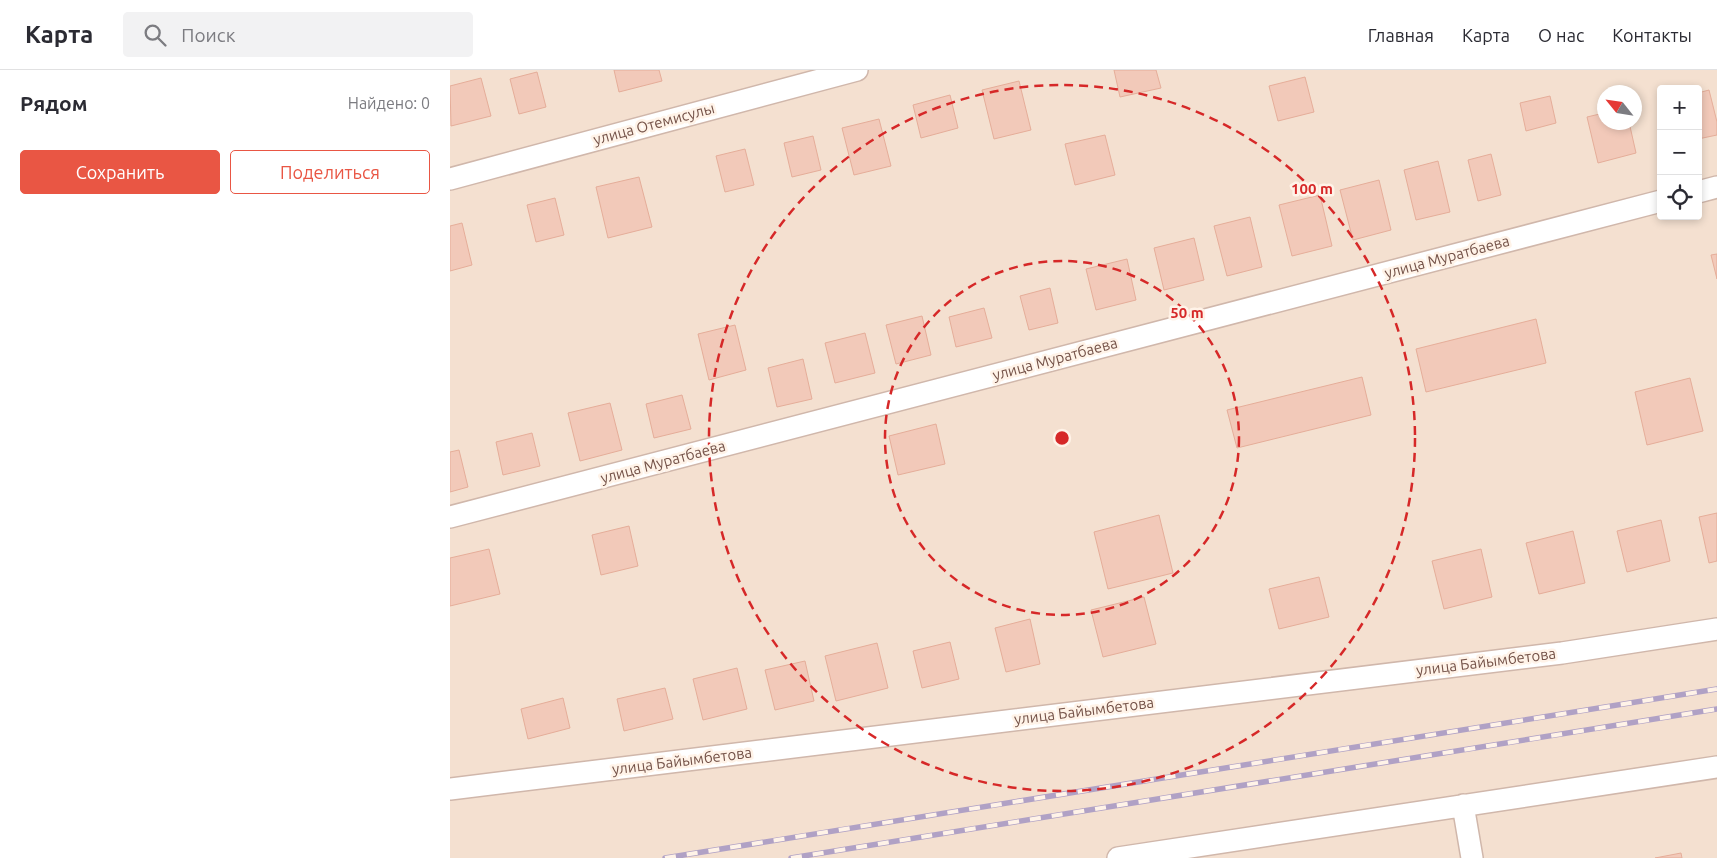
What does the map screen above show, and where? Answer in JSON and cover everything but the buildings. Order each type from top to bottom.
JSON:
[{"type":"street","name":"улица Отемисулы","points":[[450,179],[857,70]]},
{"type":"street","points":[[1702,191],[1717,187]]},
{"type":"street","name":"улица Муратбаева","points":[[450,517],[1657,202]]},
{"type":"street","name":"улица Байымбетова","points":[[450,789],[1562,652],[1717,629]]},
{"type":"street","points":[[1118,858],[1243,849],[1463,806],[1717,767]]},
{"type":"street","points":[[1463,806],[1472,858]]},
{"type":"shaded area","points":[[450,70],[1717,70],[1717,858],[450,858]]},
{"type":"railway","points":[[665,858],[1717,689]]},
{"type":"railway","points":[[791,858],[1717,709]]}]
